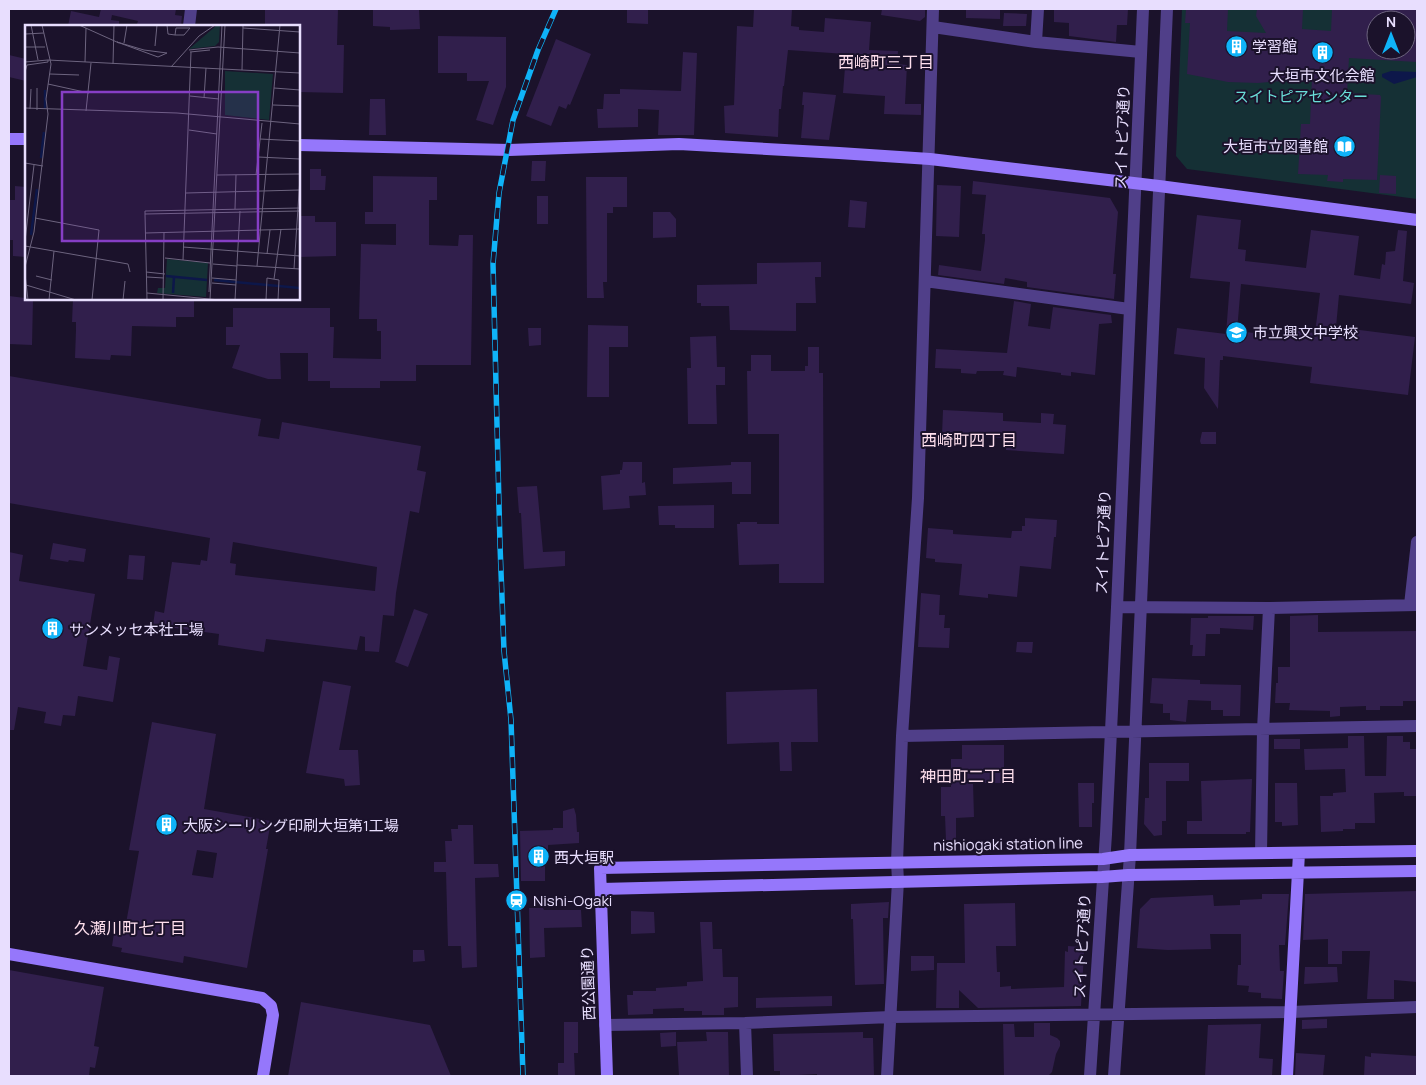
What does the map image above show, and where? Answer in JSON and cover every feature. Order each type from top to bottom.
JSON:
[{"type":"street","points":[[189,25],[191,9]]},
{"type":"street","points":[[887,1076],[898,881],[897,862],[902,736],[918,498],[930,159],[933,9]]},
{"type":"street","points":[[1036,42],[1038,9]]},
{"type":"street","name":"スイトピア通り","points":[[1090,1076],[1106,836],[1143,9]]},
{"type":"street","points":[[1114,1076],[1130,855],[1168,9]]},
{"type":"street","points":[[933,27],[1036,42],[1141,52]]},
{"type":"street","points":[[9,138],[25,139]]},
{"type":"street","points":[[300,144],[509,150],[679,144],[930,159],[1159,186],[1417,220]]},
{"type":"street","points":[[925,281],[1129,308]]},
{"type":"street","points":[[1117,608],[1269,608],[1413,605],[1417,542]]},
{"type":"street","points":[[1260,853],[1263,730],[1269,608]]},
{"type":"street","points":[[902,736],[1417,726]]},
{"type":"street","name":"nishiogaki station line","points":[[600,868],[1103,859],[1130,855],[1417,851]]},
{"type":"street","points":[[1286,1076],[1299,853]]},
{"type":"street","name":"西公園通り","points":[[600,868],[607,1076]]},
{"type":"street","points":[[601,889],[1128,875],[1417,870]]},
{"type":"street","points":[[9,954],[262,998],[271,1006],[273,1015],[263,1076]]},
{"type":"street","points":[[605,1025],[745,1023],[891,1017],[1291,1012],[1417,1007]]},
{"type":"street","points":[[745,1023],[747,1076]]},
{"type":"green space","name":"スイトピアセンター","points":[[1182,9],[1417,9],[1417,199],[1187,169],[1176,156]]},
{"type":"shaded area","points":[[1391,71],[1417,72],[1417,77],[1394,84],[1382,77],[1382,74]]},
{"type":"building","points":[[101,9],[176,9],[175,15],[182,16],[181,25],[142,25],[137,24],[138,21],[112,15],[111,20],[119,21],[119,25],[68,25],[71,11],[99,17]]},
{"type":"building","points":[[265,9],[338,9],[337,45],[344,45],[343,93],[300,92],[300,25],[265,25]]},
{"type":"building","points":[[373,9],[419,9],[420,29],[390,30],[390,27],[373,26]]},
{"type":"building","points":[[627,9],[648,9],[648,24],[627,23]]},
{"type":"building","points":[[754,9],[792,9],[791,26],[799,27],[799,30],[824,32],[825,18],[871,22],[869,50],[898,51],[897,64],[907,65],[905,104],[921,104],[921,115],[884,114],[885,96],[843,93],[846,54],[788,50],[781,109],[779,109],[778,137],[725,133],[724,106],[734,105],[737,26],[753,27]]},
{"type":"building","points":[[882,9],[925,9],[925,17],[920,21],[881,15]]},
{"type":"building","points":[[966,9],[1000,9],[1000,19],[966,18]]},
{"type":"building","points":[[1054,9],[1128,9],[1127,25],[1117,25],[1116,42],[1069,36],[1069,23],[1054,22]]},
{"type":"building","points":[[1186,9],[1228,9],[1227,31],[1266,33],[1256,16],[1257,9],[1303,9],[1302,29],[1331,31],[1332,9],[1417,9],[1417,62],[1383,60],[1416,60],[1416,10],[1366,10],[1366,59],[1349,58],[1347,93],[1380,95],[1381,97],[1377,180],[1343,179],[1343,182],[1327,181],[1328,175],[1298,174],[1301,124],[1310,124],[1312,77],[1292,77],[1292,80],[1258,83],[1228,82],[1187,74],[1190,23],[1185,23]]},
{"type":"building","points":[[1004,13],[1027,14],[1026,26],[1003,26]]},
{"type":"building","points":[[438,36],[506,37],[506,87],[493,125],[476,120],[489,81],[467,81],[467,73],[438,73]]},
{"type":"building","points":[[556,39],[591,54],[570,105],[568,104],[566,109],[559,106],[551,126],[526,116]]},
{"type":"building","points":[[683,52],[697,53],[694,135],[658,135],[659,110],[638,109],[638,127],[598,128],[597,109],[603,109],[604,94],[620,94],[620,89],[681,91]]},
{"type":"building","points":[[9,55],[25,59],[25,81],[9,77]]},
{"type":"building","points":[[803,92],[836,95],[829,140],[801,138],[804,105],[802,105]]},
{"type":"building","points":[[370,99],[385,99],[386,135],[369,135]]},
{"type":"building","points":[[532,161],[546,161],[545,181],[531,181]]},
{"type":"building","points":[[310,169],[321,169],[321,176],[326,176],[325,190],[310,190]]},
{"type":"building","points":[[1380,175],[1396,176],[1396,194],[1379,193]]},
{"type":"building","points":[[373,176],[437,177],[437,200],[429,200],[429,245],[458,246],[459,235],[473,235],[471,365],[416,365],[416,381],[380,381],[380,388],[330,388],[330,381],[308,381],[308,353],[280,353],[281,379],[268,379],[232,368],[240,345],[226,345],[226,327],[233,327],[233,308],[330,308],[330,327],[334,327],[333,358],[381,359],[381,331],[377,331],[377,319],[359,319],[361,244],[396,245],[396,224],[365,224],[365,212],[373,212]]},
{"type":"building","points":[[586,177],[627,177],[627,207],[613,207],[613,213],[607,213],[607,282],[603,282],[604,298],[587,298]]},
{"type":"building","points":[[973,181],[1110,198],[1118,212],[1113,274],[1116,274],[1114,299],[1027,287],[1027,282],[1005,278],[1004,284],[938,275],[939,265],[981,271],[985,240],[985,234],[982,234],[986,195],[972,194]]},
{"type":"building","points":[[937,185],[961,186],[959,237],[936,236]]},
{"type":"building","points":[[15,186],[25,187],[25,257],[13,256],[13,240],[9,240],[9,200],[15,200]]},
{"type":"building","points":[[537,196],[548,196],[548,224],[537,224]]},
{"type":"building","points":[[850,200],[867,202],[865,228],[848,227]]},
{"type":"building","points":[[653,212],[670,212],[676,219],[676,237],[653,238]]},
{"type":"building","points":[[1197,215],[1241,220],[1238,249],[1246,250],[1245,261],[1306,268],[1311,230],[1359,236],[1354,275],[1380,279],[1382,264],[1385,265],[1386,252],[1395,251],[1398,230],[1407,231],[1403,281],[1414,283],[1411,304],[1339,295],[1336,327],[1415,337],[1408,395],[1310,383],[1312,367],[1223,356],[1223,360],[1220,360],[1218,409],[1204,388],[1205,358],[1174,354],[1177,328],[1226,334],[1230,282],[1190,278]],"holes":[[[1241,284],[1320,293],[1315,333],[1298,331],[1297,338],[1237,331]]]},
{"type":"building","points":[[300,216],[315,216],[315,222],[336,222],[336,256],[300,257]]},
{"type":"building","points":[[821,262],[821,277],[815,277],[816,303],[796,303],[796,331],[730,330],[729,306],[701,306],[701,303],[697,303],[697,285],[757,284],[757,263]]},
{"type":"building","points":[[9,296],[33,300],[32,345],[9,344]]},
{"type":"building","points":[[73,300],[194,300],[194,317],[176,317],[176,327],[132,326],[131,356],[111,355],[110,360],[75,358],[76,322],[72,322]]},
{"type":"building","points":[[1014,301],[1031,304],[1028,326],[1050,329],[1053,307],[1111,315],[1112,323],[1099,324],[1095,375],[1071,372],[1071,376],[1061,375],[1061,373],[1017,367],[1016,377],[1003,375],[1004,371],[977,371],[976,374],[961,373],[961,369],[935,368],[936,349],[1007,353]]},
{"type":"building","points":[[588,325],[628,326],[628,347],[609,347],[609,397],[587,397]]},
{"type":"building","points":[[528,328],[541,328],[541,345],[529,346]]},
{"type":"building","points":[[716,336],[717,367],[725,367],[725,385],[716,385],[717,424],[688,424],[687,368],[691,368],[690,337]]},
{"type":"building","points":[[808,347],[819,347],[819,373],[823,373],[824,583],[779,583],[779,564],[739,565],[737,524],[740,524],[740,522],[757,522],[757,524],[779,524],[779,434],[748,434],[747,371],[751,371],[751,355],[771,355],[771,371],[805,371],[805,366],[808,366]]},
{"type":"building","points":[[9,376],[261,419],[258,436],[279,439],[282,422],[421,446],[417,470],[426,472],[419,513],[410,511],[394,616],[383,615],[379,652],[365,651],[365,637],[360,636],[357,650],[266,639],[264,652],[218,645],[219,634],[153,625],[155,611],[164,613],[172,562],[200,565],[201,560],[207,561],[210,538],[9,503]],"holes":[[[233,542],[377,567],[375,591],[235,575],[236,564],[230,563]]]},
{"type":"building","points":[[943,410],[1003,413],[1003,421],[1041,423],[1041,413],[1054,414],[1053,424],[1066,425],[1064,454],[1006,450],[1006,438],[942,435]]},
{"type":"building","points":[[1202,432],[1216,432],[1216,444],[1201,444]]},
{"type":"building","points":[[623,462],[642,462],[642,483],[645,482],[646,495],[629,496],[630,508],[603,510],[601,476],[620,474]]},
{"type":"building","points":[[731,462],[751,462],[751,494],[732,494],[732,482],[673,484],[673,468],[731,465]]},
{"type":"building","points":[[537,486],[543,552],[565,551],[565,566],[524,569],[521,513],[519,513],[517,487]]},
{"type":"building","points":[[714,505],[714,528],[675,528],[675,525],[659,525],[658,506]]},
{"type":"building","points":[[1025,518],[1057,520],[1056,537],[1054,537],[1051,569],[1020,566],[1017,597],[988,594],[988,598],[959,595],[962,564],[935,562],[935,559],[926,558],[928,528],[953,530],[953,534],[1011,538],[1012,531],[1022,531],[1022,526],[1025,526]]},
{"type":"building","points":[[53,543],[86,549],[84,562],[50,559]]},
{"type":"building","name":"サンメッセ本社工場","points":[[9,552],[23,555],[19,581],[95,594],[83,666],[107,670],[109,656],[120,658],[113,702],[78,696],[75,716],[63,715],[61,726],[44,723],[46,712],[18,707],[14,730],[9,730]]},
{"type":"building","points":[[129,555],[145,556],[143,580],[127,579]]},
{"type":"building","points":[[921,593],[940,595],[939,615],[945,615],[944,628],[950,628],[949,648],[918,647]]},
{"type":"building","points":[[414,609],[428,614],[408,667],[395,662]]},
{"type":"building","points":[[1318,615],[1318,632],[1417,631],[1417,701],[1403,701],[1403,706],[1380,706],[1380,710],[1366,710],[1366,706],[1340,707],[1340,716],[1330,717],[1330,711],[1289,710],[1290,703],[1275,703],[1278,667],[1290,667],[1290,616]]},
{"type":"building","points":[[1208,616],[1254,616],[1253,630],[1220,628],[1220,634],[1206,634],[1205,656],[1192,656],[1193,645],[1190,645],[1191,618],[1208,618]]},
{"type":"building","points":[[1017,642],[1033,642],[1032,653],[1016,652]]},
{"type":"building","points":[[1152,678],[1200,680],[1200,684],[1241,685],[1240,716],[1223,716],[1223,710],[1211,710],[1211,701],[1188,700],[1186,722],[1170,720],[1170,713],[1163,713],[1163,704],[1150,703]]},
{"type":"building","points":[[323,681],[351,686],[339,750],[358,750],[360,785],[345,786],[344,779],[306,773]]},
{"type":"building","points":[[817,689],[818,742],[791,742],[792,771],[780,771],[779,742],[727,744],[726,692]]},
{"type":"building","name":"大阪シーリング印刷大垣第1工場","points":[[152,722],[216,734],[204,809],[271,821],[266,849],[268,849],[247,968],[184,956],[183,963],[121,952],[122,948],[112,946],[115,927],[125,929],[139,851],[129,850]],"holes":[[[197,850],[217,853],[213,878],[192,875]]]},
{"type":"building","points":[[1348,736],[1364,736],[1365,776],[1386,776],[1387,736],[1403,736],[1403,742],[1410,742],[1410,749],[1417,749],[1417,796],[1404,796],[1404,792],[1374,793],[1375,823],[1355,823],[1355,829],[1321,832],[1320,796],[1333,796],[1333,793],[1346,792],[1345,769],[1305,770],[1304,749],[1348,748]]},
{"type":"building","points":[[1274,739],[1300,739],[1300,749],[1274,749]]},
{"type":"building","points":[[962,745],[1004,745],[1004,783],[973,783],[974,817],[956,818],[956,840],[946,840],[945,816],[941,816],[941,787],[951,787],[951,759],[962,759]]},
{"type":"building","points":[[1149,763],[1189,763],[1189,781],[1166,781],[1166,821],[1162,821],[1162,835],[1154,836],[1144,824],[1145,798],[1149,798]]},
{"type":"building","points":[[1252,779],[1250,832],[1246,832],[1246,834],[1187,834],[1187,821],[1202,821],[1201,781]]},
{"type":"building","points":[[1078,783],[1094,783],[1092,827],[1079,827]]},
{"type":"building","points":[[1275,783],[1297,783],[1298,825],[1282,826],[1282,822],[1275,822]]},
{"type":"building","points":[[574,808],[577,832],[579,832],[579,843],[548,845],[548,862],[545,862],[545,881],[521,881],[520,831],[563,828],[563,811]]},
{"type":"building","points":[[458,825],[473,825],[474,864],[498,864],[499,877],[475,878],[477,967],[462,968],[461,946],[448,946],[446,872],[434,872],[434,862],[446,862],[445,841],[452,841],[451,829],[458,829]]},
{"type":"building","points":[[1417,891],[1417,982],[1394,980],[1394,999],[1367,999],[1370,951],[1342,951],[1342,964],[1328,964],[1328,939],[1303,940],[1305,894]]},
{"type":"building","points":[[1262,894],[1289,894],[1285,945],[1279,945],[1280,971],[1284,971],[1282,999],[1261,998],[1261,993],[1248,992],[1249,986],[1237,985],[1238,965],[1241,965],[1241,934],[1210,934],[1211,949],[1168,950],[1137,948],[1140,909],[1151,898],[1213,895],[1214,906],[1240,905],[1240,900],[1262,899]]},
{"type":"building","points":[[889,902],[888,918],[883,918],[884,984],[855,985],[851,904]]},
{"type":"building","points":[[1015,903],[1016,946],[996,946],[997,972],[1000,972],[1000,987],[1011,986],[1011,989],[1064,987],[1065,951],[1068,952],[1068,946],[1081,947],[1081,952],[1084,952],[1081,1006],[978,1008],[959,990],[959,1008],[936,1008],[937,963],[965,963],[964,904]]},
{"type":"building","points":[[529,908],[581,910],[582,927],[544,928],[545,957],[530,958]]},
{"type":"building","points":[[631,911],[654,912],[655,933],[631,934]]},
{"type":"building","points":[[700,922],[712,922],[713,949],[722,949],[723,977],[738,977],[738,1007],[724,1008],[724,1015],[702,1015],[702,1011],[684,1011],[684,1008],[653,1009],[653,1014],[628,1015],[627,995],[633,995],[633,991],[656,991],[656,988],[687,986],[687,982],[703,981]]},
{"type":"building","points":[[413,950],[424,950],[425,961],[413,962]]},
{"type":"building","points":[[911,956],[934,956],[934,970],[911,971]]},
{"type":"building","points":[[1305,967],[1337,967],[1338,982],[1304,984]]},
{"type":"building","points":[[9,970],[104,987],[94,1046],[99,1047],[95,1068],[90,1067],[89,1076],[9,1076]]},
{"type":"building","points":[[832,996],[832,1006],[756,1008],[756,998]]},
{"type":"building","points":[[301,1002],[430,1025],[451,1076],[288,1076]]},
{"type":"building","points":[[1327,1019],[1327,1028],[1302,1029],[1302,1020]]},
{"type":"building","points":[[564,1022],[578,1022],[578,1053],[574,1053],[575,1076],[558,1076],[558,1063],[564,1063]]},
{"type":"building","points":[[1034,1023],[1050,1023],[1050,1035],[1060,1041],[1052,1072],[1048,1076],[1004,1076],[1003,1024],[1014,1024],[1015,1037],[1034,1037]]},
{"type":"building","points":[[1261,1024],[1259,1058],[1273,1059],[1272,1076],[1205,1076],[1208,1025]]},
{"type":"building","points":[[676,1032],[676,1046],[661,1047],[660,1033]]},
{"type":"building","points":[[706,1032],[728,1032],[729,1076],[679,1076],[677,1042],[707,1041]]},
{"type":"building","points":[[863,1032],[863,1038],[873,1038],[874,1076],[817,1076],[817,1074],[780,1076],[780,1071],[774,1071],[773,1034]]},
{"type":"building","points":[[1296,1053],[1325,1055],[1323,1076],[1295,1076]]},
{"type":"building","points":[[1371,1053],[1417,1056],[1417,1076],[1364,1076],[1365,1056],[1371,1057]]},
{"type":"railway","points":[[523,1076],[511,720],[504,651],[500,545],[493,264],[499,193],[513,120],[538,50],[556,9]]},
{"type":"place","name":"学習館","points":[[1236,46]]},
{"type":"place","name":"大垣市文化会館","points":[[1322,52]]},
{"type":"place","name":"大垣市立図書館","points":[[1344,146]]},
{"type":"place","name":"市立興文中学校","points":[[1237,332]]},
{"type":"place","name":"サンメッセ本社工場","points":[[53,629]]},
{"type":"place","name":"大阪シーリング印刷大垣第1工場","points":[[167,825]]},
{"type":"place","name":"西大垣駅","points":[[538,857]]},
{"type":"place","name":"Nishi-Ogaki","points":[[517,900]]},
{"type":"district","name":"西崎町三丁目","points":[[886,62]]},
{"type":"district","name":"西崎町四丁目","points":[[969,440]]},
{"type":"district","name":"神田町二丁目","points":[[968,776]]},
{"type":"district","name":"久瀬川町七丁目","points":[[130,928]]}]
